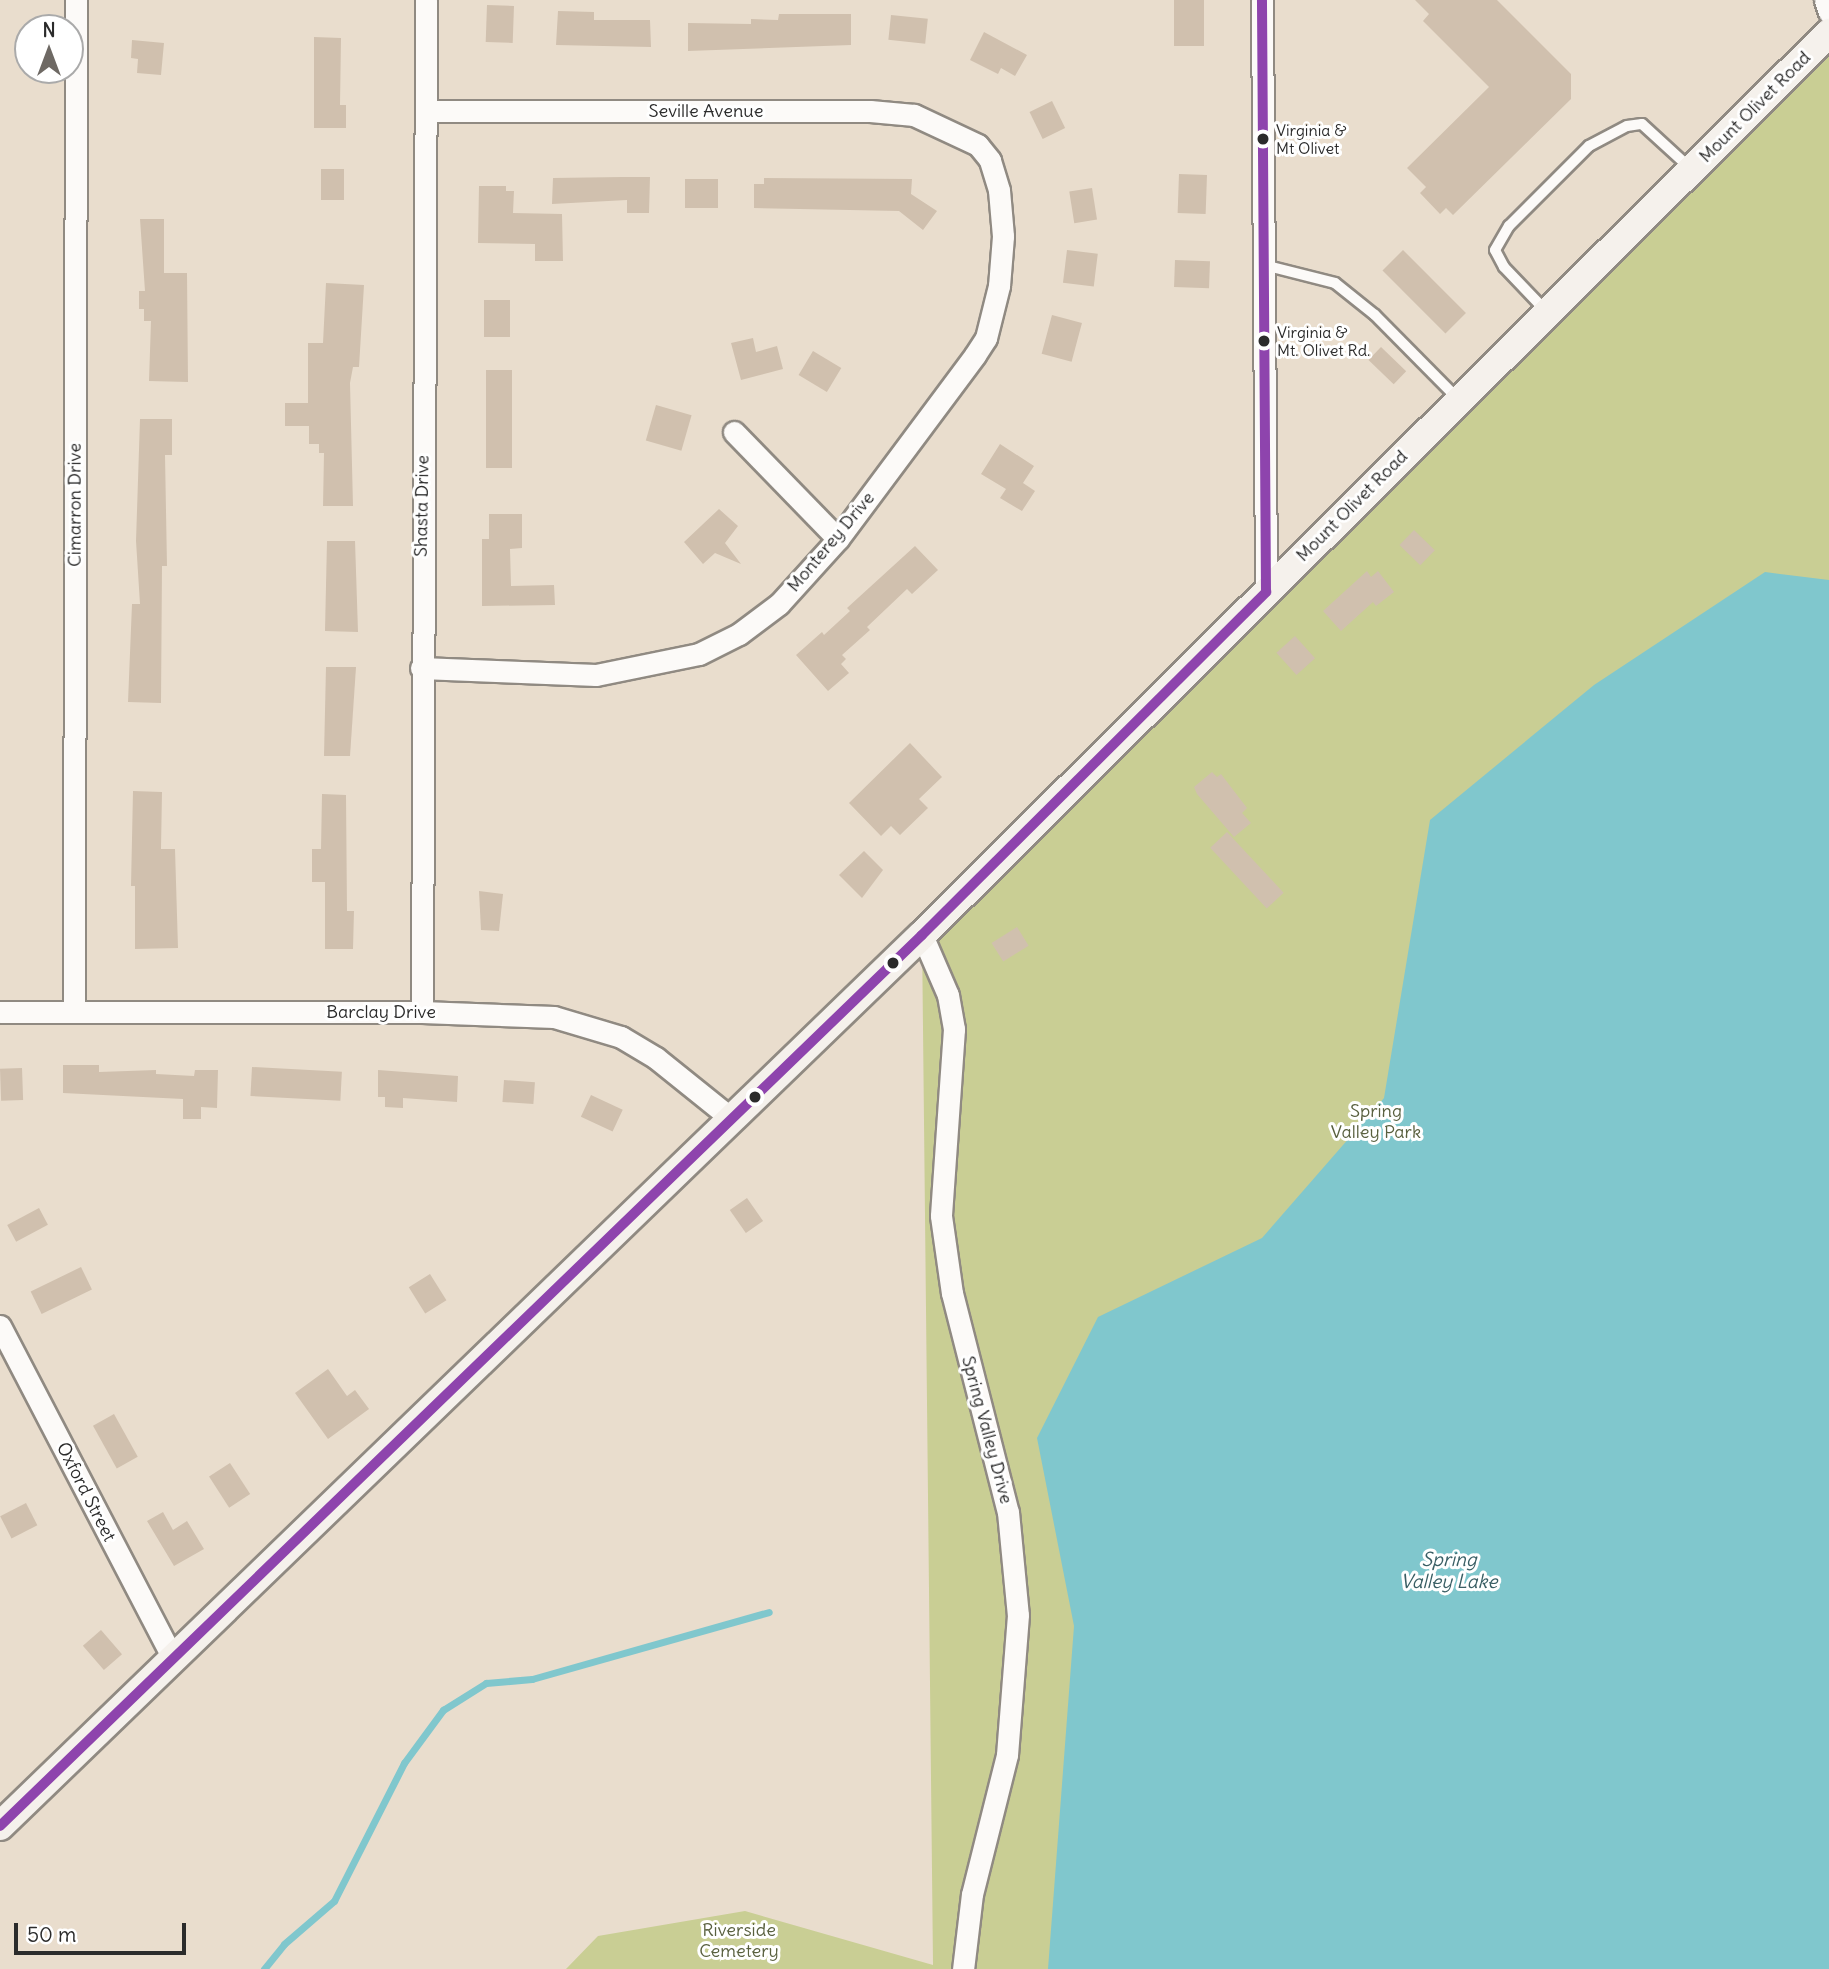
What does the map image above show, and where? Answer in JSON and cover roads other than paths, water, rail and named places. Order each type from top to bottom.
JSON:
[{"type":"street","name":"Cimarron Drive","points":[[74,1010],[76,0]]},
{"type":"street","name":"Shasta Drive","points":[[422,1012],[421,668],[426,0]]},
{"type":"street","points":[[1262,0],[1266,592]]},
{"type":"street","points":[[1825,0],[1829,12]]},
{"type":"street","name":"Mount Olivet Road","points":[[0,1826],[922,935],[1829,33]]},
{"type":"street","name":"Seville Avenue","points":[[426,111],[870,111],[914,115],[978,145]]},
{"type":"street","name":"Monterey Drive","points":[[421,668],[597,675],[699,654],[739,634],[779,604],[838,539],[986,338],[999,286],[1003,236],[999,190],[990,160],[978,145]]},
{"type":"street","points":[[734,432],[838,539]]},
{"type":"street","name":"Spring Valley Drive","points":[[922,935],[948,995],[954,1030],[941,1216],[952,1293],[1008,1512],[1018,1615],[1007,1755],[972,1894],[963,1969]]},
{"type":"street","name":"Barclay Drive","points":[[0,1012],[74,1010],[528,1014],[621,1037],[656,1058],[732,1119]]},
{"type":"street","name":"Oxford Street","points":[[0,1326],[172,1657]]},
{"type":"lane","points":[[1548,313],[1504,267],[1495,250],[1509,226],[1589,146],[1627,126],[1642,124],[1692,170]]},
{"type":"lane","points":[[1264,265],[1335,283],[1376,315],[1459,400]]},
{"type":"water","name":"Spring Valley Lake","points":[[1765,572],[1829,580],[1829,1969],[1048,1969],[1074,1626],[1037,1438],[1098,1317],[1262,1238],[1384,1098],[1430,820],[1594,685]]},
{"type":"waterway","points":[[264,1969],[284,1944],[334,1901],[404,1763],[443,1710],[486,1683],[532,1679],[769,1612]]},
{"type":"place","name":"Virginia & Mt Olivet","points":[[1263,139]]},
{"type":"place","name":"Virginia & Mt. Olivet Rd.","points":[[1264,341]]},
{"type":"park label","name":"Spring Valley Park","points":[[1376,1122]]},
{"type":"park label","name":"Riverside Cemetery","points":[[739,1941]]}]
